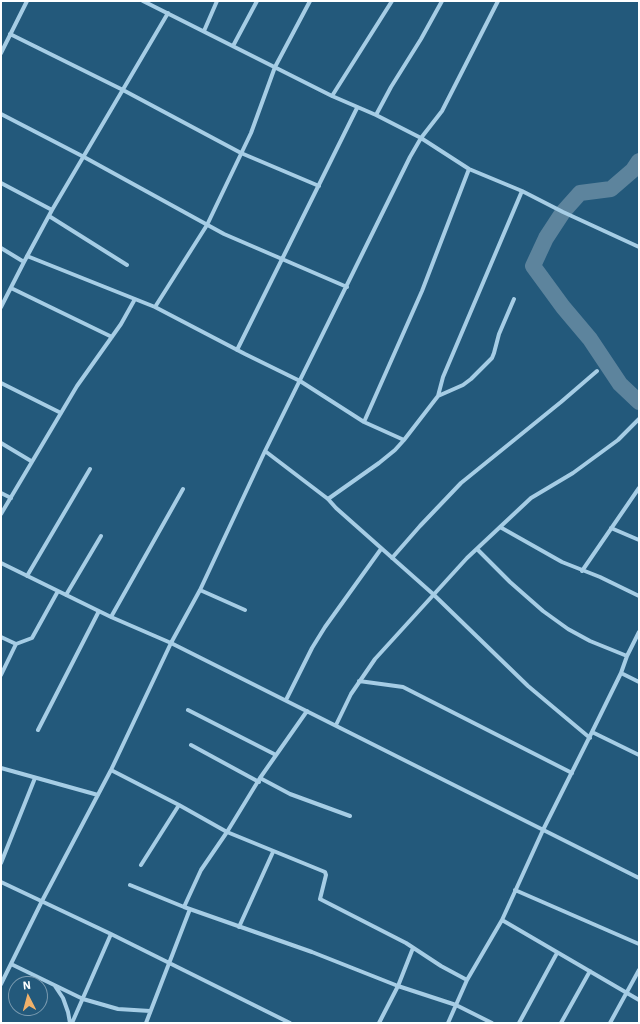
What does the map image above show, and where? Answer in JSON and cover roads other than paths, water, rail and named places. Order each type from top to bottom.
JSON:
[{"type":"street","points":[[1,53],[27,1]]},
{"type":"street","points":[[144,1],[332,96],[376,115],[421,138],[469,170],[522,191],[563,212],[639,247]]},
{"type":"street","points":[[204,31],[217,1]]},
{"type":"street","points":[[233,46],[257,1]]},
{"type":"street","points":[[155,307],[207,225],[251,133],[275,67],[310,1]]},
{"type":"street","points":[[332,96],[392,1]]},
{"type":"street","points":[[376,115],[442,1]]},
{"type":"street","points":[[1,984],[42,901],[111,770],[171,643],[200,590],[265,451],[410,157],[421,138],[442,111],[498,1]]},
{"type":"street","points":[[1,307],[52,210],[168,13]]},
{"type":"street","points":[[10,34],[123,90],[242,153],[319,186]]},
{"type":"street","points":[[237,350],[357,108]]},
{"type":"street","points":[[1,114],[84,157],[224,234],[347,287]]},
{"type":"street","points":[[364,422],[422,291],[469,170]]},
{"type":"street","points":[[1,183],[52,210]]},
{"type":"street","points":[[328,499],[395,450],[438,396],[443,377],[522,191]]},
{"type":"street","points":[[49,216],[127,265]]},
{"type":"street","points":[[1,248],[24,262]]},
{"type":"street","points":[[27,256],[155,307],[237,350],[300,380],[364,422],[404,440]]},
{"type":"street","points":[[11,288],[112,337]]},
{"type":"street","points":[[1,514],[60,413],[77,386],[121,324],[135,299]]},
{"type":"street","points":[[438,396],[463,385],[492,358],[499,334],[514,299]]},
{"type":"street","points":[[392,558],[461,483],[597,371]]},
{"type":"street","points":[[1,383],[60,413]]},
{"type":"street","points":[[336,725],[359,681],[375,659],[433,594],[476,549],[531,498],[573,473],[618,440],[639,419]]},
{"type":"street","points":[[1,443],[31,461]]},
{"type":"street","points":[[265,451],[328,499],[381,549],[433,594],[528,686],[590,738]]},
{"type":"street","points":[[27,576],[90,469]]},
{"type":"street","points":[[582,571],[639,488]]},
{"type":"street","points":[[111,617],[183,489]]},
{"type":"street","points":[[1,493],[11,498]]},
{"type":"street","points":[[500,527],[562,562],[600,577],[639,596]]},
{"type":"street","points":[[611,528],[639,540]]},
{"type":"street","points":[[66,595],[101,536]]},
{"type":"street","points":[[286,700],[312,648],[325,627],[381,549]]},
{"type":"street","points":[[476,549],[543,611],[568,629],[590,641],[627,656]]},
{"type":"street","points":[[1,563],[111,617],[171,643],[639,878]]},
{"type":"street","points":[[200,590],[245,610]]},
{"type":"street","points":[[1,675],[16,644],[32,638],[58,591]]},
{"type":"street","points":[[38,730],[99,611]]},
{"type":"street","points":[[448,1023],[467,980],[502,920],[543,830],[590,738],[639,632]]},
{"type":"street","points":[[1,637],[16,644]]},
{"type":"street","points":[[621,673],[639,682]]},
{"type":"street","points":[[359,681],[403,687],[572,773]]},
{"type":"street","points":[[188,710],[276,755]]},
{"type":"street","points":[[184,907],[201,870],[227,832],[259,780],[307,711]]},
{"type":"street","points":[[592,732],[639,755]]},
{"type":"street","points":[[191,745],[259,780],[290,794],[350,816]]},
{"type":"street","points":[[1,768],[98,796]]},
{"type":"street","points":[[111,770],[227,832],[325,872],[326,875],[320,899],[413,948],[441,966],[467,980]]},
{"type":"street","points":[[1,863],[35,778]]},
{"type":"street","points":[[141,865],[179,805]]},
{"type":"street","points":[[238,927],[273,852]]},
{"type":"street","points":[[1,882],[111,934],[290,1023]]},
{"type":"street","points":[[130,885],[184,907],[312,952],[398,986],[456,1005],[492,1023]]},
{"type":"street","points":[[516,890],[639,944]]},
{"type":"street","points":[[146,1023],[190,909]]},
{"type":"street","points":[[502,920],[639,1000]]},
{"type":"street","points":[[71,1023],[111,934]]},
{"type":"street","points":[[379,1023],[398,986],[413,948]]},
{"type":"street","points":[[518,1023],[558,953]]},
{"type":"street","points":[[11,964],[83,998],[118,1009],[150,1011]]},
{"type":"street","points":[[610,1023],[639,970]]},
{"type":"street","points":[[561,1023],[590,971]]},
{"type":"street","points":[[55,986],[63,998],[71,1023]]},
{"type":"waterway","points":[[639,161],[633,170],[611,189],[580,193],[563,212],[546,238],[533,266],[563,307],[590,339],[620,384],[639,402]]}]
